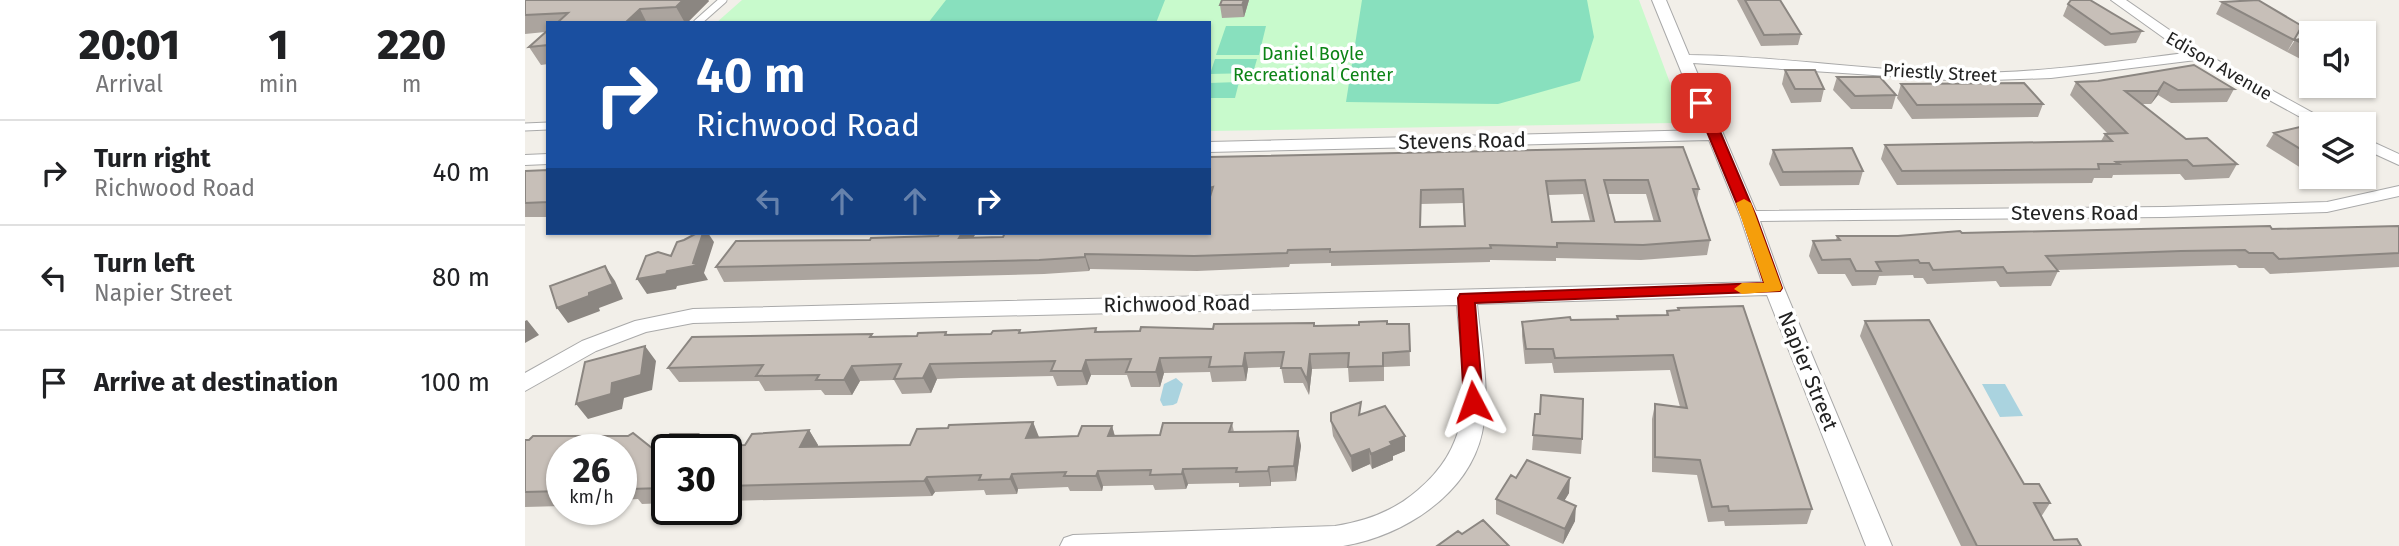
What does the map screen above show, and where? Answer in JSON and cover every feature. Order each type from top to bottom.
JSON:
[{"type":"street","name":"Napier Street","points":[[1659,0],[1749,216],[1774,288],[1879,546]]},
{"type":"street","name":"Edison Avenue","points":[[2118,0],[2244,85],[2300,112]]},
{"type":"street","name":"Priestly Street","points":[[1683,59],[1738,58],[1962,77],[2030,76],[2196,55]]},
{"type":"street","name":"Stevens Road","points":[[1211,147],[1714,135]]},
{"type":"street","points":[[2376,149],[2399,160]]},
{"type":"street","points":[[525,160],[546,159]]},
{"type":"street","name":"Stevens Road","points":[[1749,216],[2164,212],[2327,207],[2399,191]]},
{"type":"street","name":"Richwood Road","points":[[525,383],[586,348],[642,326],[693,316],[1774,288]]},
{"type":"street","points":[[1073,546],[1295,539],[1364,531],[1398,517],[1426,498],[1448,475],[1464,451],[1471,426],[1473,402],[1466,298]]},
{"type":"lane","points":[[699,21],[723,0]]},
{"type":"lane","points":[[525,127],[546,126]]},
{"type":"green space","name":"Daniel Boyle Recreational Center","points":[[742,0],[1639,0],[1682,115],[1674,123],[1211,131],[1211,21],[718,21]]},
{"type":"green space","points":[[946,0],[1165,0],[1157,21],[930,21]]},
{"type":"green space","points":[[1362,0],[1587,0],[1594,37],[1580,81],[1498,104],[1346,102]]},
{"type":"green space","points":[[1226,26],[1266,26],[1259,55],[1216,55]]},
{"type":"green space","points":[[1215,59],[1257,59],[1253,73],[1211,74]]},
{"type":"green space","points":[[1239,82],[1235,98],[1211,98],[1211,83]]},
{"type":"water","points":[[1176,378],[1183,384],[1177,403],[1163,406],[1160,400],[1164,384]]},
{"type":"water","points":[[1982,384],[2005,384],[2023,416],[2000,417]]},
{"type":"building","points":[[525,0],[683,0],[676,7],[640,9],[627,21],[559,21],[568,13],[525,15]]},
{"type":"building","points":[[1222,0],[1244,0],[1242,5],[1220,5]]},
{"type":"building","points":[[1745,0],[1780,0],[1801,34],[1764,35]]},
{"type":"building","points":[[2071,0],[2090,0],[2142,31],[2111,34],[2068,4]]},
{"type":"building","points":[[2258,0],[2299,24],[2299,31],[2294,40],[2222,2]]},
{"type":"building","points":[[546,32],[546,45],[529,47]]},
{"type":"building","points":[[2194,65],[2234,89],[2178,90],[2164,82],[2158,91],[2125,91],[2186,139],[2207,138],[2237,164],[2193,166],[2187,160],[2116,162],[2119,164],[2098,164],[2099,169],[1902,171],[1885,145],[2112,141],[2105,134],[2127,133],[2076,82],[2098,81]]},
{"type":"building","points":[[1785,70],[1815,70],[1824,89],[1795,89]]},
{"type":"building","points":[[1837,77],[1880,77],[1896,95],[1855,96]]},
{"type":"building","points":[[2024,83],[2043,104],[1917,105],[1901,84]]},
{"type":"building","points":[[2299,127],[2299,148],[2274,133]]},
{"type":"building","points":[[1683,147],[1699,189],[1693,189],[1710,240],[1643,245],[1557,243],[1557,247],[1490,245],[1491,248],[1330,252],[1330,249],[1288,250],[1287,253],[1194,256],[1085,254],[1085,257],[1039,260],[716,267],[736,241],[870,240],[939,235],[961,235],[959,238],[1004,235],[1211,235],[1211,157]],"holes":[[[1585,180],[1594,221],[1552,222],[1546,181]],[[1604,180],[1648,180],[1660,221],[1615,222]],[[1463,189],[1465,226],[1420,227],[1421,190]]]},
{"type":"building","points":[[1852,148],[1863,171],[1783,172],[1773,150]]},
{"type":"building","points":[[546,170],[546,202],[525,203],[525,171]]},
{"type":"building","points":[[2270,226],[2272,229],[2399,226],[2399,253],[2279,259],[2273,253],[2249,253],[2245,250],[2181,251],[2046,256],[2058,271],[2007,273],[2003,267],[1933,270],[1929,263],[1920,263],[1918,260],[1876,262],[1881,271],[1856,271],[1850,259],[1822,260],[1813,241],[1840,240],[1837,236],[1898,236],[1960,231]]},
{"type":"building","points":[[693,235],[702,235],[693,263],[699,265],[637,279],[646,256],[658,252],[671,256],[677,242]]},
{"type":"building","points":[[605,266],[613,284],[557,308],[550,286]]},
{"type":"building","points":[[1743,306],[1812,509],[1729,511],[1728,506],[1712,507],[1700,460],[1655,457],[1655,404],[1687,408],[1673,355],[1555,358],[1553,349],[1526,349],[1522,322],[1570,317],[1571,320],[1618,319],[1617,316],[1668,315],[1667,311],[1679,310],[1678,308]]},
{"type":"building","points":[[1929,320],[2024,484],[2039,484],[2050,503],[2034,503],[2054,540],[2077,539],[2081,546],[1977,546],[1865,321]]},
{"type":"building","points":[[1387,321],[1387,324],[1409,324],[1410,351],[1383,353],[1383,366],[1348,367],[1349,353],[1310,354],[1307,380],[1301,368],[1281,368],[1284,352],[1245,353],[1243,366],[1209,367],[1211,357],[1160,358],[1156,372],[1126,372],[1131,359],[1086,360],[1082,371],[1051,371],[1055,361],[930,364],[923,378],[894,379],[901,364],[852,366],[844,380],[816,380],[819,375],[756,376],[763,365],[668,368],[692,337],[872,334],[870,337],[917,336],[918,333],[991,334],[993,331],[1020,330],[1019,333],[1096,328],[1095,332],[1140,331],[1141,327],[1213,329],[1214,324],[1314,323],[1314,326]]},
{"type":"building","points":[[645,346],[641,375],[612,383],[611,394],[576,404],[585,362]]},
{"type":"building","points":[[1541,395],[1583,399],[1582,439],[1533,435],[1535,414],[1540,414]]},
{"type":"building","points":[[1361,402],[1359,415],[1385,406],[1405,436],[1371,454],[1369,449],[1351,456],[1331,421],[1331,413]]},
{"type":"building","points":[[1033,422],[1026,438],[1078,436],[1082,426],[1112,426],[1108,436],[1160,435],[1163,423],[1232,423],[1229,432],[1298,431],[1294,466],[1269,467],[1268,471],[1236,472],[1237,468],[1183,469],[1182,474],[1150,475],[1151,470],[1098,471],[1096,476],[1064,476],[1066,472],[1012,474],[1010,479],[979,480],[981,475],[927,477],[924,481],[742,486],[742,445],[745,445],[752,434],[809,430],[800,447],[910,445],[917,429],[948,428],[949,425]]},
{"type":"building","points":[[533,436],[546,436],[546,491],[525,492],[525,440]]},
{"type":"building","points":[[637,436],[651,447],[651,488],[637,489]]},
{"type":"building","points":[[1527,460],[1570,478],[1558,498],[1576,506],[1565,529],[1496,499],[1511,475],[1516,478]]},
{"type":"building","points":[[1483,520],[1509,546],[1437,546],[1458,531],[1462,534]]},
{"type":"slow traffic","points":[[1742,289],[1774,288],[1744,203]]},
{"type":"route","points":[[1473,402],[1466,298],[1774,288],[1749,216],[1701,103]]}]
